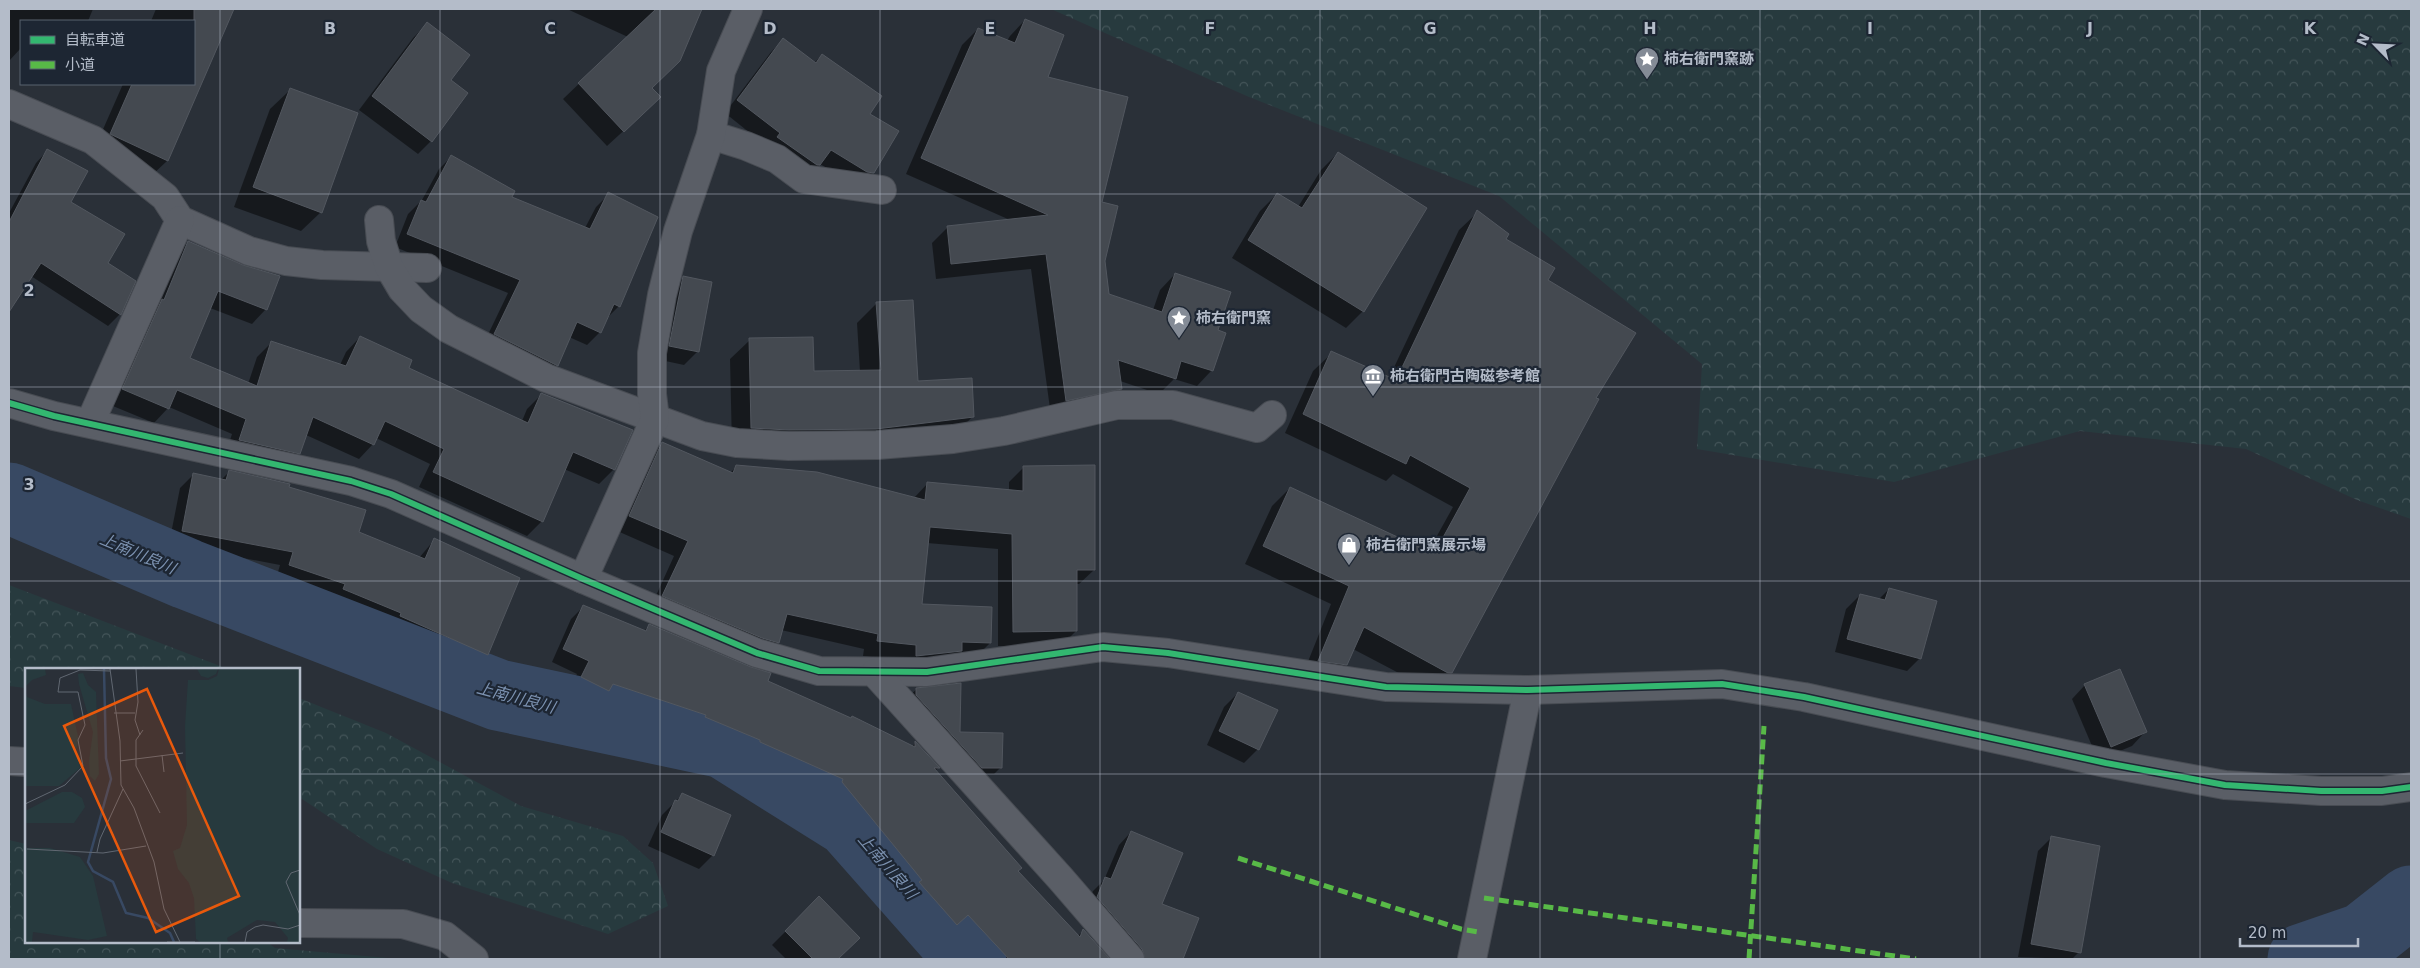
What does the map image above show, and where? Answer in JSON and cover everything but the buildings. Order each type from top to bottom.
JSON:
[{"type":"street","points":[[583,580],[655,419],[652,394],[652,353],[662,295],[678,231],[711,135],[721,71],[748,9]]},
{"type":"street","points":[[9,104],[93,140],[165,197],[180,220],[249,251],[286,261],[322,265],[427,268]]},
{"type":"street","points":[[711,135],[746,146],[777,159],[804,179],[882,190]]},
{"type":"street","points":[[90,423],[180,220]]},
{"type":"street","points":[[379,220],[381,242],[389,267],[402,289],[421,309],[449,329],[546,378],[702,436],[737,443],[789,446],[877,445],[953,439],[1004,431],[1117,405],[1173,405],[1257,428],[1272,415]]},
{"type":"street","points":[[9,403],[350,481],[390,494],[583,580],[758,654],[819,671],[927,672],[1103,647],[1168,653],[1386,687],[1528,690],[1722,684],[1804,697],[2106,763],[2224,785],[2321,791],[2382,791],[2411,787]]},
{"type":"street","points":[[875,673],[1130,959]]},
{"type":"street","points":[[1472,959],[1528,690]]},
{"type":"street","points":[[9,761],[25,762]]},
{"type":"street","points":[[300,923],[403,924],[445,936],[474,959]]},
{"type":"green space","points":[[1051,9],[2411,9],[2411,519],[2357,500],[2246,449],[2080,431],[1894,482],[1697,449],[1702,364],[1499,196],[1249,97]]},
{"type":"green space","points":[[9,585],[225,668],[25,668],[25,688],[9,686]]},
{"type":"green space","points":[[300,698],[386,733],[521,806],[623,836],[653,863],[668,906],[608,934],[452,883],[377,849],[300,798]]},
{"type":"green space","points":[[9,840],[25,844],[25,943],[268,943],[275,948],[399,959],[9,959]]},
{"type":"waterway","name":"上南川良川","points":[[9,498],[187,574],[498,695],[724,743],[850,822],[971,959]]},
{"type":"waterway","name":"上南川良川","points":[[2303,959],[2364,938],[2411,901]]},
{"type":"marked path","points":[[1749,959],[1764,726]]},
{"type":"marked path","points":[[1238,858],[1461,929],[1478,932]]},
{"type":"marked path","points":[[1484,898],[1916,959]]},
{"type":"cycle path","points":[[9,403],[54,416],[351,481],[391,494],[757,653],[819,671],[927,672],[1103,647],[1168,653],[1386,687],[1528,690],[1722,684],[1804,697],[2106,763],[2225,785],[2321,791],[2382,791],[2411,787]]},
{"type":"place","name":"柿右衛門窯跡","points":[[1647,80]]},
{"type":"place","name":"柿右衛門窯","points":[[1179,339]]},
{"type":"place","name":"柿右衛門古陶磁参考館","points":[[1373,397]]},
{"type":"place","name":"柿右衛門窯展示場","points":[[1349,566]]}]
